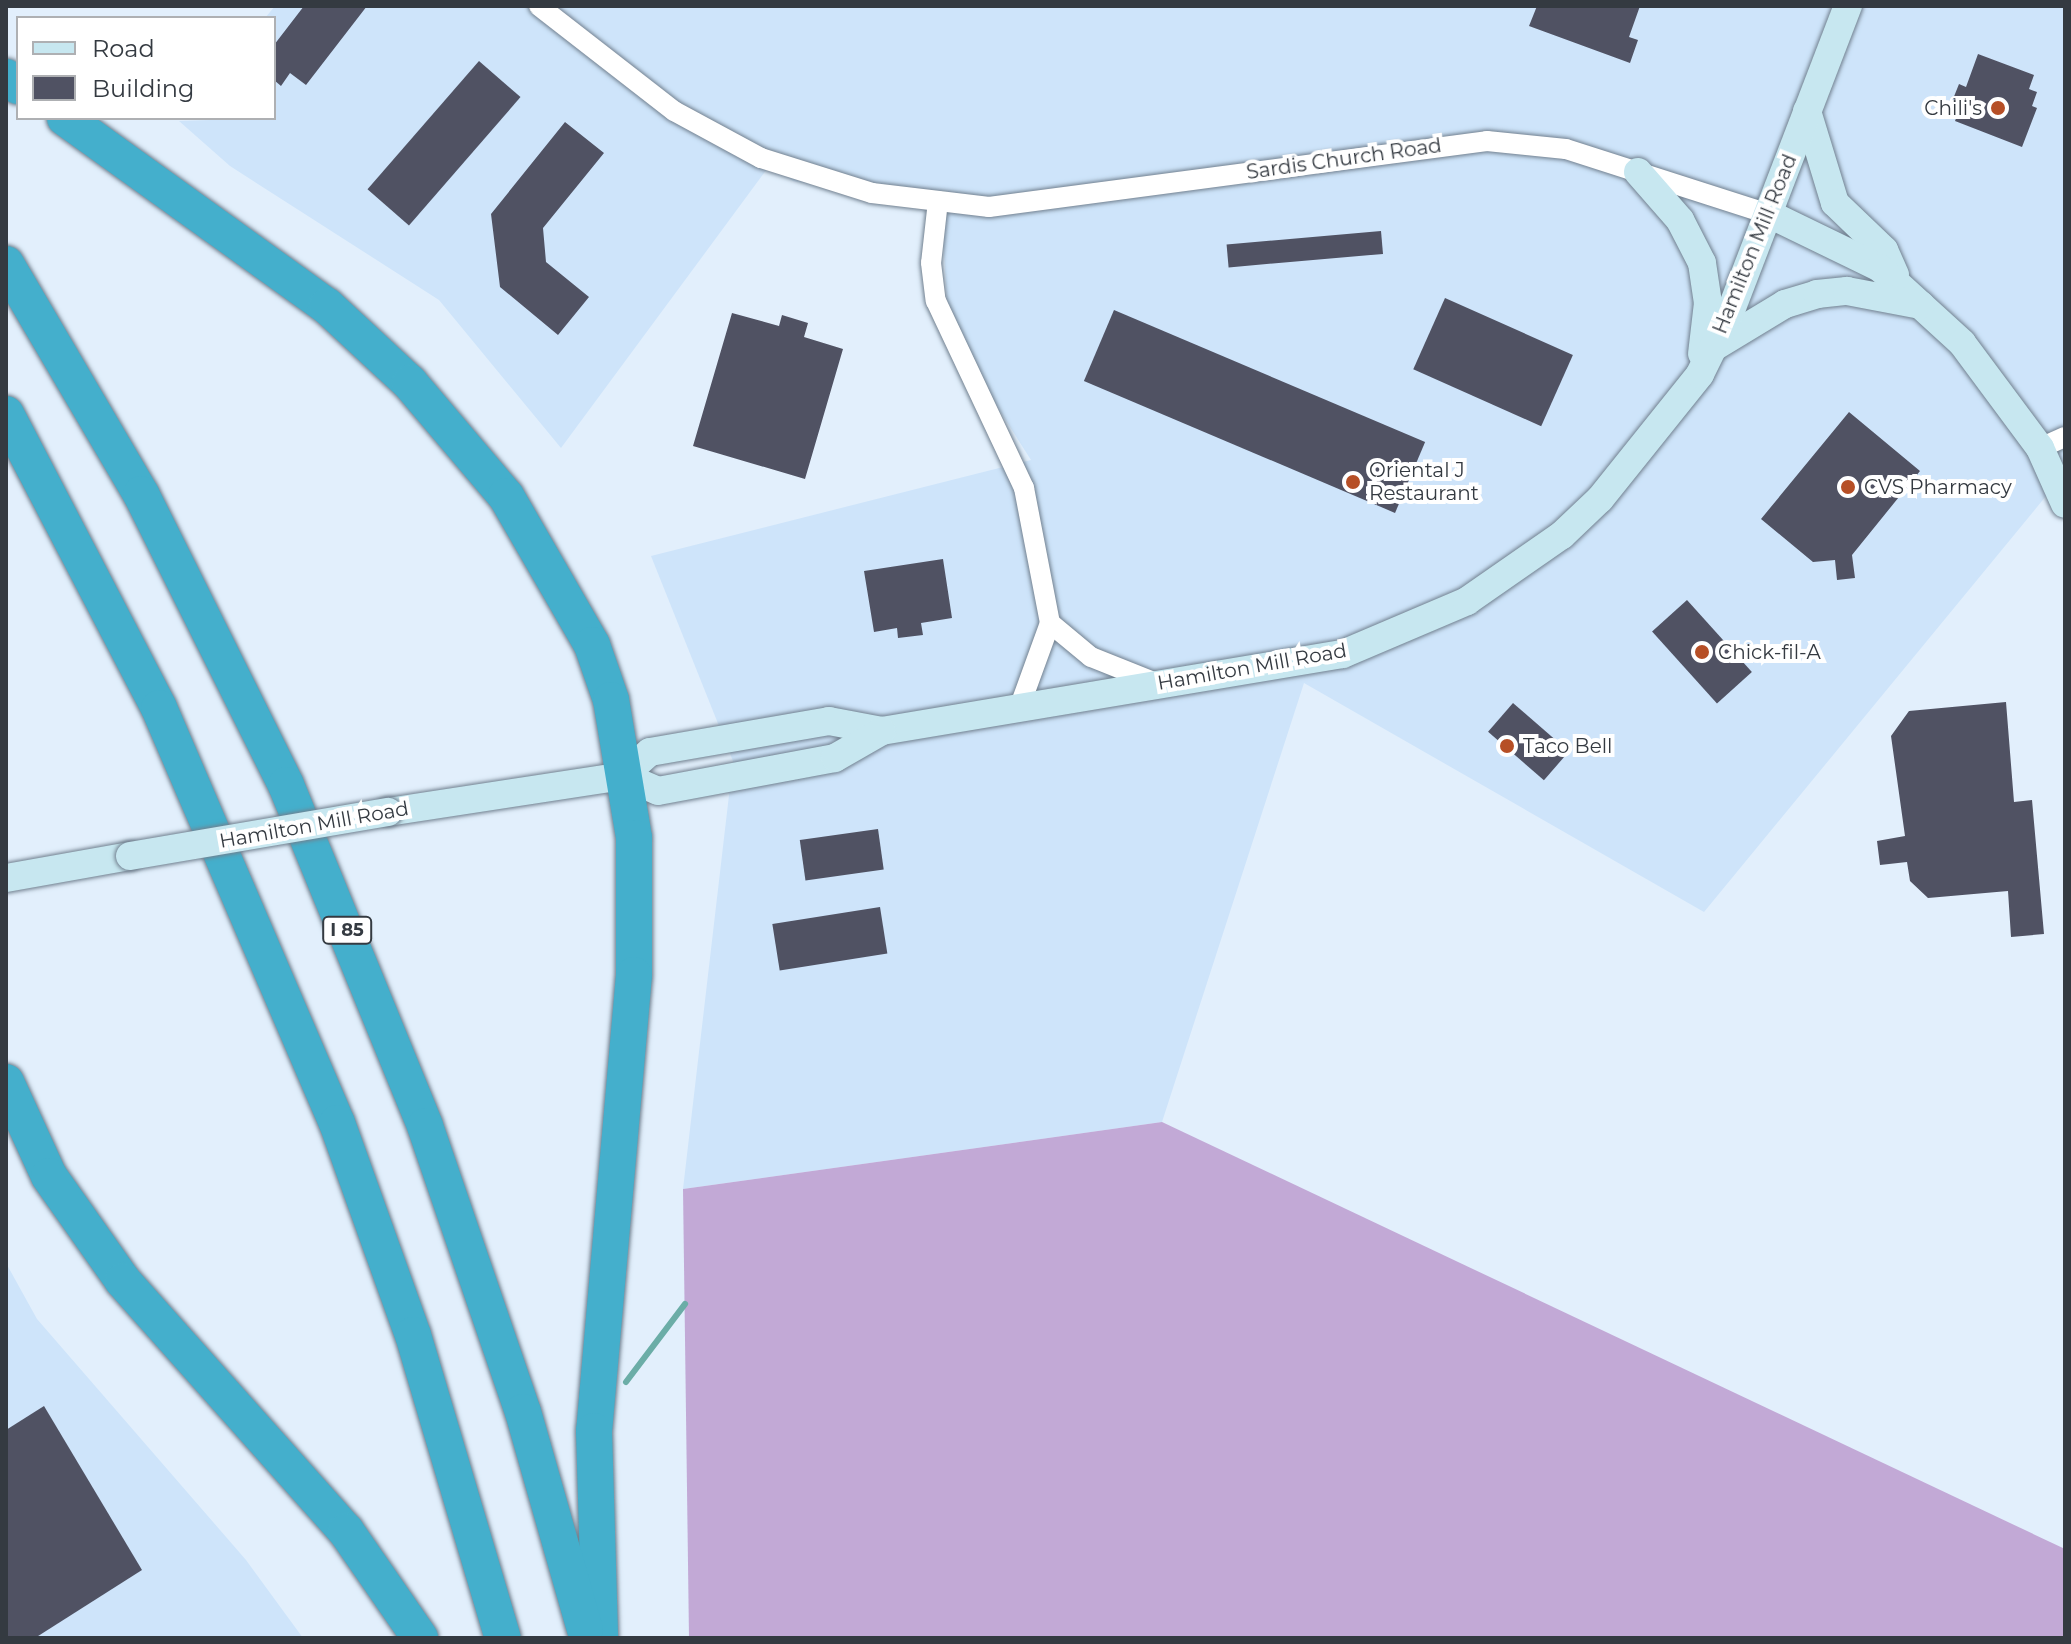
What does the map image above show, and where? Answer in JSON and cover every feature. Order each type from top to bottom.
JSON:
[{"type":"highway","points":[[68,120],[327,306],[462,438],[544,557],[592,645],[611,700],[634,838],[634,975],[594,1431],[600,1638]]},
{"type":"highway","name":"I 85","points":[[6,264],[141,494],[286,785],[425,1126],[523,1412],[588,1638]]},
{"type":"highway","points":[[6,414],[159,708],[337,1123],[413,1335],[503,1638]]},
{"type":"highway","points":[[6,1082],[49,1176],[123,1281],[346,1531],[420,1638]]},
{"type":"main road","name":"Hamilton Mill Road","points":[[623,776],[650,752],[829,721],[882,731],[1343,654],[1467,601],[1562,535],[1600,499],[1700,374],[1769,214],[1848,6]]},
{"type":"main road","points":[[1807,111],[1839,210],[1884,250],[1899,283]]},
{"type":"main road","points":[[1638,172],[1680,220],[1702,263],[1708,303],[1700,374]]},
{"type":"main road","name":"Sardis Church Road","points":[[1769,214],[1899,283],[1962,343],[2052,442],[2065,504]]},
{"type":"main road","points":[[1714,347],[1785,304],[1817,294],[1847,291],[1921,305]]},
{"type":"main road","name":"Hamilton Mill Road","points":[[6,878],[388,812],[623,776],[658,791],[835,758],[882,731]]},
{"type":"street","name":"Sardis Church Road","points":[[539,6],[674,111],[761,158],[872,193],[989,207],[1487,141],[1566,149],[1769,214]]},
{"type":"street","points":[[938,201],[931,263],[936,301],[1024,488],[1050,623],[1019,708]]},
{"type":"street","points":[[1050,623],[1091,657],[1159,684]]},
{"type":"shaded area","points":[[275,6],[2065,6],[2065,473],[1704,912],[1304,683],[1162,1122],[683,1189],[733,761],[651,556],[1031,460],[949,331],[941,206],[793,181],[770,165],[561,448],[439,300],[230,166],[179,121],[276,120],[276,16],[267,16]]},
{"type":"shaded area","points":[[1162,1122],[2065,1549],[2065,1638],[689,1638],[683,1189]]},
{"type":"shaded area","points":[[6,1263],[37,1319],[246,1560],[303,1638],[6,1638]]},
{"type":"building","points":[[304,6],[367,6],[306,85],[290,73],[281,86],[276,82],[276,42]]},
{"type":"building","points":[[1537,6],[1640,6],[1629,37],[1638,40],[1630,63],[1529,26]]},
{"type":"building","points":[[1978,54],[2034,75],[2029,89],[2037,92],[2032,106],[2037,108],[2022,147],[1955,121],[1962,103],[1953,99],[1959,84],[1966,87]]},
{"type":"building","points":[[479,61],[521,97],[409,225],[367,189]]},
{"type":"building","points":[[565,122],[604,153],[543,228],[546,262],[589,297],[558,335],[500,287],[491,214]]},
{"type":"building","points":[[1381,231],[1383,254],[1229,267],[1227,245]]},
{"type":"building","points":[[1445,298],[1573,355],[1541,426],[1413,369]]},
{"type":"building","points":[[1114,310],[1425,442],[1395,513],[1084,381]]},
{"type":"building","points":[[732,313],[779,326],[782,315],[808,323],[804,337],[843,349],[805,479],[693,446]]},
{"type":"building","name":"CVS Pharmacy","points":[[1849,412],[1920,471],[1852,555],[1855,578],[1837,580],[1835,560],[1813,562],[1761,519]]},
{"type":"building","points":[[943,559],[952,618],[921,623],[923,635],[898,638],[897,628],[874,632],[864,571]]},
{"type":"building","name":"Chick-fil-A","points":[[1687,600],[1752,672],[1717,704],[1652,631]]},
{"type":"building","points":[[2006,702],[2014,802],[2032,800],[2044,934],[2011,937],[2008,891],[1928,898],[1910,881],[1907,862],[1880,865],[1877,841],[1905,836],[1891,736],[1909,711]]},
{"type":"building","points":[[1513,703],[1569,752],[1544,780],[1488,732]]},
{"type":"building","points":[[878,829],[884,870],[805,881],[800,840]]},
{"type":"building","points":[[880,907],[887,953],[780,970],[772,924]]},
{"type":"building","points":[[44,1406],[142,1570],[35,1638],[6,1638],[6,1430]]},
{"type":"waterway","points":[[626,1382],[685,1304]]},
{"type":"place","name":"Chili's","points":[[1998,108]]},
{"type":"place","name":"Oriental J Restaurant","points":[[1353,482]]},
{"type":"place","name":"CVS Pharmacy","points":[[1848,487]]},
{"type":"place","name":"Chick-fil-A","points":[[1702,652]]},
{"type":"place","name":"Taco Bell","points":[[1507,746]]}]
